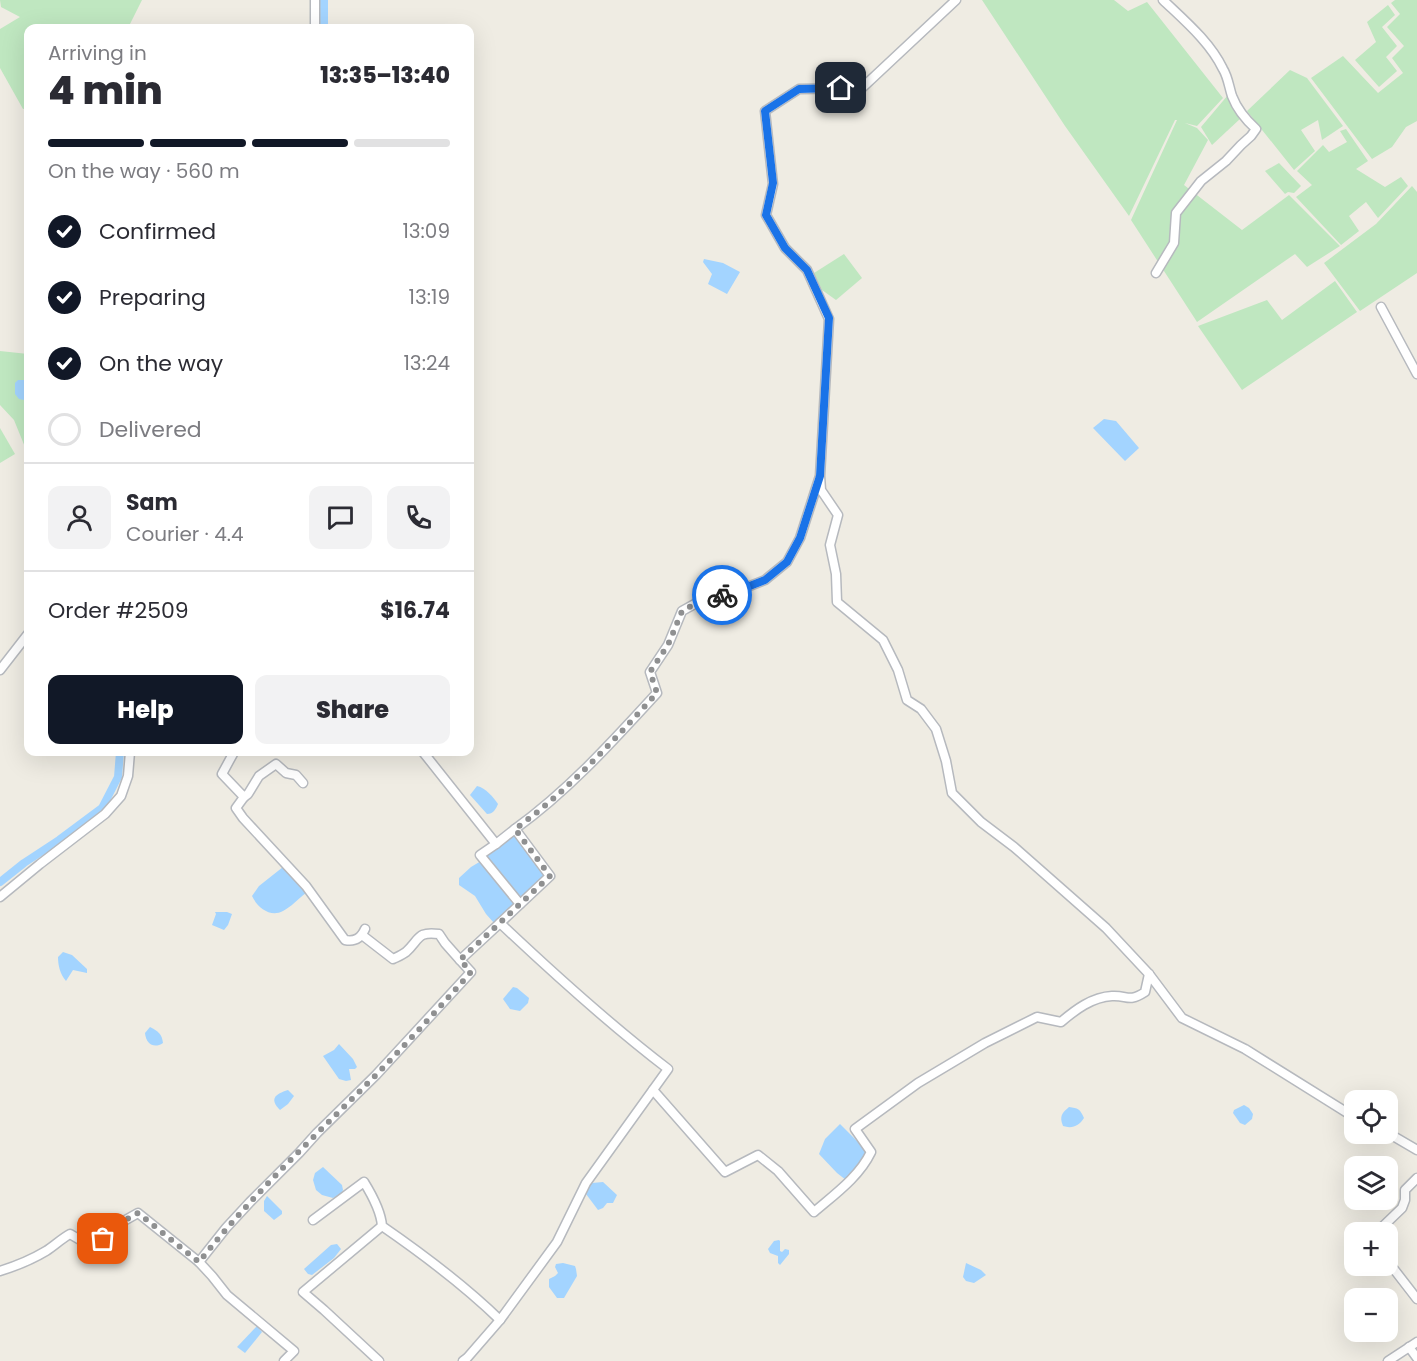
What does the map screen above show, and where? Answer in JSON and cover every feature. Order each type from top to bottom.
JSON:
[{"type":"street","points":[[315,0],[315,24]]},
{"type":"street","points":[[956,0],[862,88],[799,89],[765,111],[773,183],[766,215],[785,248],[807,270],[829,318],[820,476],[821,490],[838,515],[830,545],[836,574],[837,602],[883,640],[898,670],[907,700],[921,709],[936,729],[946,761],[952,794],[981,822],[1014,847],[1106,928],[1149,974],[1182,1018],[1245,1049],[1344,1111]]},
{"type":"street","points":[[1156,273],[1174,243],[1176,213],[1202,181],[1227,161],[1256,129],[1245,120],[1233,99],[1224,70],[1206,44],[1163,0]]},
{"type":"street","points":[[1381,307],[1417,374]]},
{"type":"street","points":[[520,904],[480,855],[536,814],[608,746],[657,693],[650,672],[668,645],[682,611],[700,601],[737,591],[765,580],[787,562],[800,538],[820,476]]},
{"type":"street","points":[[0,670],[24,639]]},
{"type":"street","points":[[0,897],[105,814],[121,796],[128,776],[130,756]]},
{"type":"street","points":[[232,756],[222,774],[244,796]]},
{"type":"street","points":[[426,756],[496,844]]},
{"type":"street","points":[[199,1262],[250,1202],[376,1075],[471,972],[439,934],[427,933],[416,939],[404,954],[393,959],[363,932],[357,939],[345,940],[314,896],[236,808],[259,776],[276,764],[286,773],[296,775],[303,783]]},
{"type":"street","points":[[460,960],[550,876],[515,829]]},
{"type":"street","points":[[463,1361],[500,1320],[557,1242],[586,1183],[668,1069],[609,1022],[500,923]]},
{"type":"street","points":[[653,1090],[725,1173],[758,1155],[778,1171],[814,1212],[866,1164],[872,1152],[855,1129],[918,1083],[985,1043],[1037,1017],[1061,1022],[1093,1000],[1112,996],[1135,998],[1145,992],[1149,974]]},
{"type":"street","points":[[1398,1139],[1417,1150]]},
{"type":"street","points":[[1387,1222],[1402,1208],[1405,1190],[1417,1178]]},
{"type":"street","points":[[314,1220],[364,1182],[371,1193],[382,1226],[426,1256],[500,1320]]},
{"type":"street","points":[[0,1271],[47,1251],[70,1234],[82,1240],[91,1249],[122,1222],[138,1213],[199,1262],[227,1295],[294,1351],[284,1361]]},
{"type":"street","points":[[379,1361],[303,1292],[382,1226]]},
{"type":"street","points":[[1398,1274],[1417,1299]]},
{"type":"street","points":[[1388,1361],[1413,1345],[1417,1358]]},
{"type":"green space","points":[[0,0],[142,0],[130,24],[24,24],[23,109],[0,68],[0,29],[20,17],[1,7]]},
{"type":"green space","points":[[982,0],[1114,0],[1128,11],[1147,2],[1223,98],[1197,126],[1185,123],[1197,128],[1208,140],[1184,185],[1242,230],[1289,195],[1340,246],[1307,267],[1295,254],[1197,322],[1131,220],[1177,120],[1129,216],[1065,126]]},
{"type":"green space","points":[[1395,0],[1417,0],[1417,121],[1406,127],[1392,147],[1372,159],[1311,78],[1343,56],[1378,93],[1403,73],[1392,58],[1404,46],[1387,27],[1400,14],[1391,3]]},
{"type":"green space","points":[[1388,5],[1395,15],[1382,27],[1397,46],[1386,57],[1397,71],[1379,87],[1355,60],[1376,42],[1367,22]]},
{"type":"green space","points":[[1290,70],[1307,78],[1343,126],[1322,140],[1318,120],[1301,130],[1315,151],[1294,170],[1247,111]]},
{"type":"green space","points":[[1228,95],[1241,118],[1212,145],[1201,127]]},
{"type":"green space","points":[[1346,129],[1368,161],[1356,169],[1385,187],[1401,177],[1408,186],[1378,218],[1366,202],[1349,216],[1359,231],[1341,245],[1296,197],[1312,185],[1297,171],[1323,145],[1329,152],[1347,142],[1340,131]]},
{"type":"green space","points":[[1279,163],[1301,186],[1294,193],[1285,194],[1265,171]]},
{"type":"green space","points":[[1412,186],[1417,192],[1417,273],[1360,311],[1324,263],[1376,224]]},
{"type":"green space","points":[[844,254],[862,278],[836,300],[822,290],[814,273]]},
{"type":"green space","points":[[1335,281],[1357,312],[1242,390],[1198,326],[1267,300],[1282,320]]},
{"type":"green space","points":[[0,351],[24,354],[24,445],[14,420],[0,405]]},
{"type":"green space","points":[[0,428],[15,454],[0,463]]},
{"type":"water","points":[[704,259],[723,263],[740,272],[727,294],[708,284],[712,274],[703,262]]},
{"type":"water","points":[[18,380],[24,380],[24,400],[19,399],[15,394],[15,383]]},
{"type":"water","points":[[1104,419],[1116,421],[1139,448],[1125,461],[1093,428]]},
{"type":"water","points":[[477,786],[492,796],[498,804],[491,813],[487,814],[470,795]]},
{"type":"water","points":[[513,833],[546,876],[521,900],[484,855]]},
{"type":"water","points":[[481,861],[516,903],[494,923],[475,896],[459,885],[459,878]]},
{"type":"water","points":[[283,867],[306,893],[283,911],[269,912],[257,904],[252,896],[259,886]]},
{"type":"water","points":[[215,912],[232,914],[224,930],[212,925]]},
{"type":"water","points":[[63,952],[72,955],[87,969],[87,973],[73,970],[66,981],[58,963],[58,957]]},
{"type":"water","points":[[513,987],[529,998],[528,1003],[520,1011],[510,1009],[503,999]]},
{"type":"water","points":[[150,1027],[159,1033],[163,1043],[157,1046],[149,1043],[145,1033]]},
{"type":"water","points":[[339,1044],[357,1067],[349,1069],[351,1080],[339,1079],[323,1056]]},
{"type":"water","points":[[288,1090],[294,1096],[280,1110],[275,1103],[275,1097]]},
{"type":"water","points":[[1244,1105],[1253,1114],[1252,1119],[1245,1125],[1240,1123],[1233,1113],[1234,1110]]},
{"type":"water","points":[[1069,1107],[1078,1110],[1084,1118],[1078,1125],[1066,1127],[1063,1126],[1061,1117]]},
{"type":"water","points":[[840,1124],[868,1152],[864,1161],[846,1180],[819,1154],[825,1139]]},
{"type":"water","points":[[323,1167],[342,1185],[341,1194],[333,1198],[322,1195],[316,1190],[313,1180],[315,1173]]},
{"type":"water","points":[[603,1182],[617,1195],[613,1203],[607,1203],[598,1210],[586,1194],[592,1183]]},
{"type":"water","points":[[267,1196],[282,1211],[282,1214],[274,1220],[264,1211],[264,1201]]},
{"type":"water","points":[[779,1240],[780,1251],[789,1250],[789,1254],[780,1265],[778,1256],[770,1253],[768,1249],[774,1241]]},
{"type":"water","points":[[337,1244],[341,1249],[334,1258],[312,1275],[308,1274],[304,1269],[331,1245]]},
{"type":"water","points":[[966,1263],[986,1275],[974,1283],[966,1281],[963,1277]]},
{"type":"water","points":[[556,1264],[575,1266],[577,1276],[564,1298],[557,1298],[549,1287],[549,1279],[558,1273]]},
{"type":"water","points":[[257,1326],[262,1332],[245,1353],[237,1347]]},
{"type":"waterway","points":[[324,0],[324,24]]},
{"type":"waterway","points":[[0,882],[102,808],[118,777],[120,756]]},
{"type":"way so far","points":[[103,1239],[122,1222],[138,1213],[199,1262],[226,1228],[272,1178],[376,1075],[471,972],[460,960],[550,876],[515,829],[536,814],[608,746],[657,693],[650,672],[668,645],[682,611],[700,601],[722,595]]},
{"type":"route","points":[[722,595],[765,580],[787,562],[800,538],[820,476],[829,318],[807,270],[785,248],[766,215],[773,183],[765,111],[799,89],[841,88]]}]
